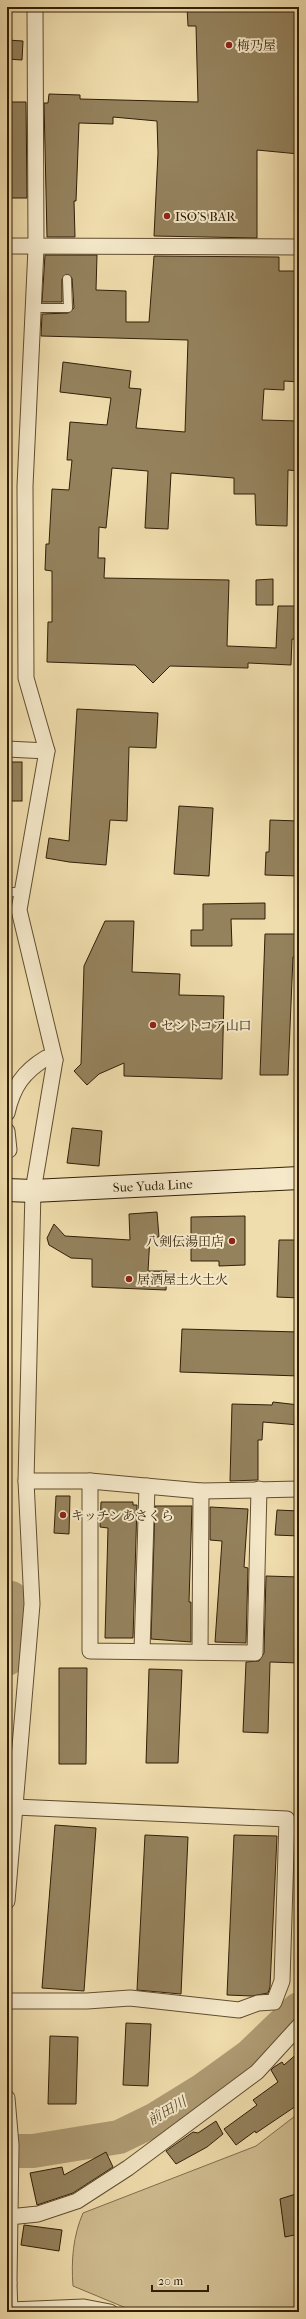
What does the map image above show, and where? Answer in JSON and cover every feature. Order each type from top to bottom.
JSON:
[{"type":"main road","name":"Sue Yuda Line","points":[[7,1190],[33,1191],[299,1178]]},
{"type":"street","points":[[7,1901],[32,1604],[26,1481],[33,1191],[55,1060],[14,892],[47,751],[26,678],[25,486],[36,248],[35,7]]},
{"type":"street","points":[[7,246],[36,248],[299,247]]},
{"type":"street","points":[[7,749],[47,751]]},
{"type":"street","points":[[7,1113],[12,1094],[30,1068],[46,1058],[55,1060]]},
{"type":"street","points":[[7,1131],[8,1150]]},
{"type":"street","points":[[26,1481],[90,1481],[201,1491],[299,1489]]},
{"type":"street","points":[[90,1481],[90,1651],[255,1653],[259,1489]]},
{"type":"street","points":[[142,1651],[147,1486]]},
{"type":"street","points":[[200,1652],[201,1491]]},
{"type":"street","points":[[7,2001],[87,2001],[130,1998],[239,2010],[258,2002],[274,2002],[282,1981],[287,1819],[15,1807]]},
{"type":"street","points":[[9,2217],[38,2214],[77,2201],[128,2168],[257,2072],[299,2026]]},
{"type":"street","points":[[7,2098],[11,2145],[8,2283],[10,2311],[84,2307],[110,2312]]},
{"type":"lane","points":[[33,308],[68,308],[68,279]]},
{"type":"shaded area","points":[[299,2113],[299,2312],[197,2312],[126,2308],[73,2286],[72,2267],[75,2240],[83,2213],[256,2146]]},
{"type":"building","points":[[187,7],[299,7],[299,154],[257,150],[257,238],[154,236],[158,153],[157,121],[113,117],[113,124],[79,123],[76,201],[74,201],[75,237],[47,237],[44,103],[48,103],[49,94],[80,95],[80,99],[198,102],[196,26],[188,26]]},
{"type":"building","points":[[7,40],[23,41],[22,60],[7,59]]},
{"type":"building","points":[[7,102],[26,102],[27,198],[7,198]]},
{"type":"building","points":[[45,255],[97,255],[96,290],[126,291],[126,322],[149,322],[154,256],[279,257],[279,271],[299,271],[299,382],[284,381],[284,390],[264,389],[262,420],[299,421],[299,471],[288,470],[287,526],[256,525],[255,494],[234,494],[234,478],[171,473],[168,529],[145,528],[148,471],[112,468],[106,528],[99,527],[98,558],[105,558],[104,578],[229,580],[227,646],[276,648],[278,606],[299,606],[299,639],[292,639],[291,665],[248,663],[248,668],[170,666],[153,683],[135,665],[47,662],[48,622],[52,622],[52,571],[45,570],[46,544],[49,544],[52,489],[69,490],[72,460],[67,460],[70,422],[107,425],[111,398],[60,392],[63,362],[131,371],[129,388],[141,389],[136,428],[185,432],[188,340],[41,336],[42,314],[68,313],[74,308],[72,278],[67,274],[62,279],[62,302],[42,302]]},
{"type":"building","points":[[273,579],[273,605],[256,605],[256,580]]},
{"type":"building","points":[[77,709],[158,713],[156,748],[129,747],[127,821],[110,820],[106,865],[69,862],[46,858],[49,838],[69,841]]},
{"type":"building","points":[[7,762],[22,762],[22,801],[7,801]]},
{"type":"building","points":[[179,806],[213,808],[209,876],[174,874]]},
{"type":"building","points":[[270,820],[299,821],[299,876],[265,875],[266,852],[269,852]]},
{"type":"building","points":[[265,903],[265,919],[231,919],[232,946],[191,946],[191,930],[203,930],[203,904]]},
{"type":"building","name":"セントコア山口","points":[[105,921],[134,921],[132,972],[180,974],[179,995],[224,996],[222,1079],[124,1076],[124,1063],[99,1074],[87,1085],[74,1071],[81,1064],[84,966]]},
{"type":"building","points":[[265,934],[299,934],[299,957],[293,957],[288,1075],[260,1075]]},
{"type":"building","points":[[72,1128],[102,1131],[99,1166],[67,1163]]},
{"type":"building","points":[[157,1212],[159,1237],[150,1237],[148,1271],[167,1271],[166,1290],[92,1287],[92,1259],[71,1258],[49,1245],[47,1238],[54,1224],[65,1236],[130,1240],[129,1214]]},
{"type":"building","points":[[245,1216],[245,1265],[219,1266],[219,1261],[191,1261],[191,1217]]},
{"type":"building","points":[[279,1240],[299,1240],[299,1298],[277,1297]]},
{"type":"building","points":[[182,1329],[299,1332],[299,1376],[180,1372]]},
{"type":"building","points":[[273,1402],[299,1405],[299,1425],[263,1422],[262,1440],[258,1440],[258,1480],[230,1481],[232,1404],[272,1405]]},
{"type":"building","points":[[56,1496],[70,1496],[69,1534],[54,1533]]},
{"type":"building","points":[[101,1502],[133,1502],[133,1505],[137,1505],[133,1638],[105,1638],[108,1528],[100,1527]]},
{"type":"building","points":[[155,1506],[192,1506],[189,1602],[191,1602],[191,1642],[151,1639]]},
{"type":"building","points":[[210,1507],[248,1509],[244,1567],[248,1568],[246,1643],[215,1642],[222,1541],[210,1540]]},
{"type":"building","points":[[277,1510],[299,1511],[299,1536],[275,1535]]},
{"type":"building","points":[[266,1576],[299,1577],[299,1663],[270,1662],[268,1733],[243,1732],[246,1662],[259,1661],[264,1653]]},
{"type":"building","points":[[59,1668],[87,1668],[86,1764],[59,1764]]},
{"type":"building","points":[[149,1669],[182,1670],[178,1763],[146,1763]]},
{"type":"building","points":[[55,1825],[96,1828],[84,1991],[42,1988]]},
{"type":"building","points":[[145,1835],[188,1837],[181,1994],[137,1990]]},
{"type":"building","points":[[234,1835],[277,1836],[270,1987],[268,1993],[252,1996],[227,1995]]},
{"type":"building","points":[[126,2023],[151,2024],[148,2086],[123,2085]]},
{"type":"building","points":[[50,2036],[78,2037],[76,2104],[48,2104]]},
{"type":"building","points":[[299,2052],[299,2104],[256,2133],[255,2131],[236,2145],[224,2129],[257,2105],[253,2100],[278,2082],[271,2070],[282,2062],[284,2065]]},
{"type":"building","points":[[216,2121],[223,2134],[207,2147],[176,2164],[166,2151],[193,2132],[198,2133]]},
{"type":"building","points":[[106,2152],[113,2167],[73,2193],[37,2205],[30,2173],[62,2167],[64,2175]]},
{"type":"building","points":[[299,2193],[299,2234],[285,2237],[280,2199]]},
{"type":"building","points":[[24,2225],[62,2230],[59,2251],[21,2245]]},
{"type":"waterway","points":[[7,1659],[11,1598]]},
{"type":"waterway","name":"前田川","points":[[7,2151],[33,2151],[119,2137],[156,2119],[203,2090],[250,2056],[299,2009]]},
{"type":"place","name":"梅乃屋","points":[[229,45]]},
{"type":"place","name":"ISO'S BAR","points":[[167,216]]},
{"type":"place","name":"セントコア山口","points":[[153,1025]]},
{"type":"place","name":"八剣伝湯田店","points":[[232,1241]]},
{"type":"place","name":"居酒屋土火土火","points":[[129,1279]]},
{"type":"place","name":"キッチンあさくら","points":[[63,1515]]}]
